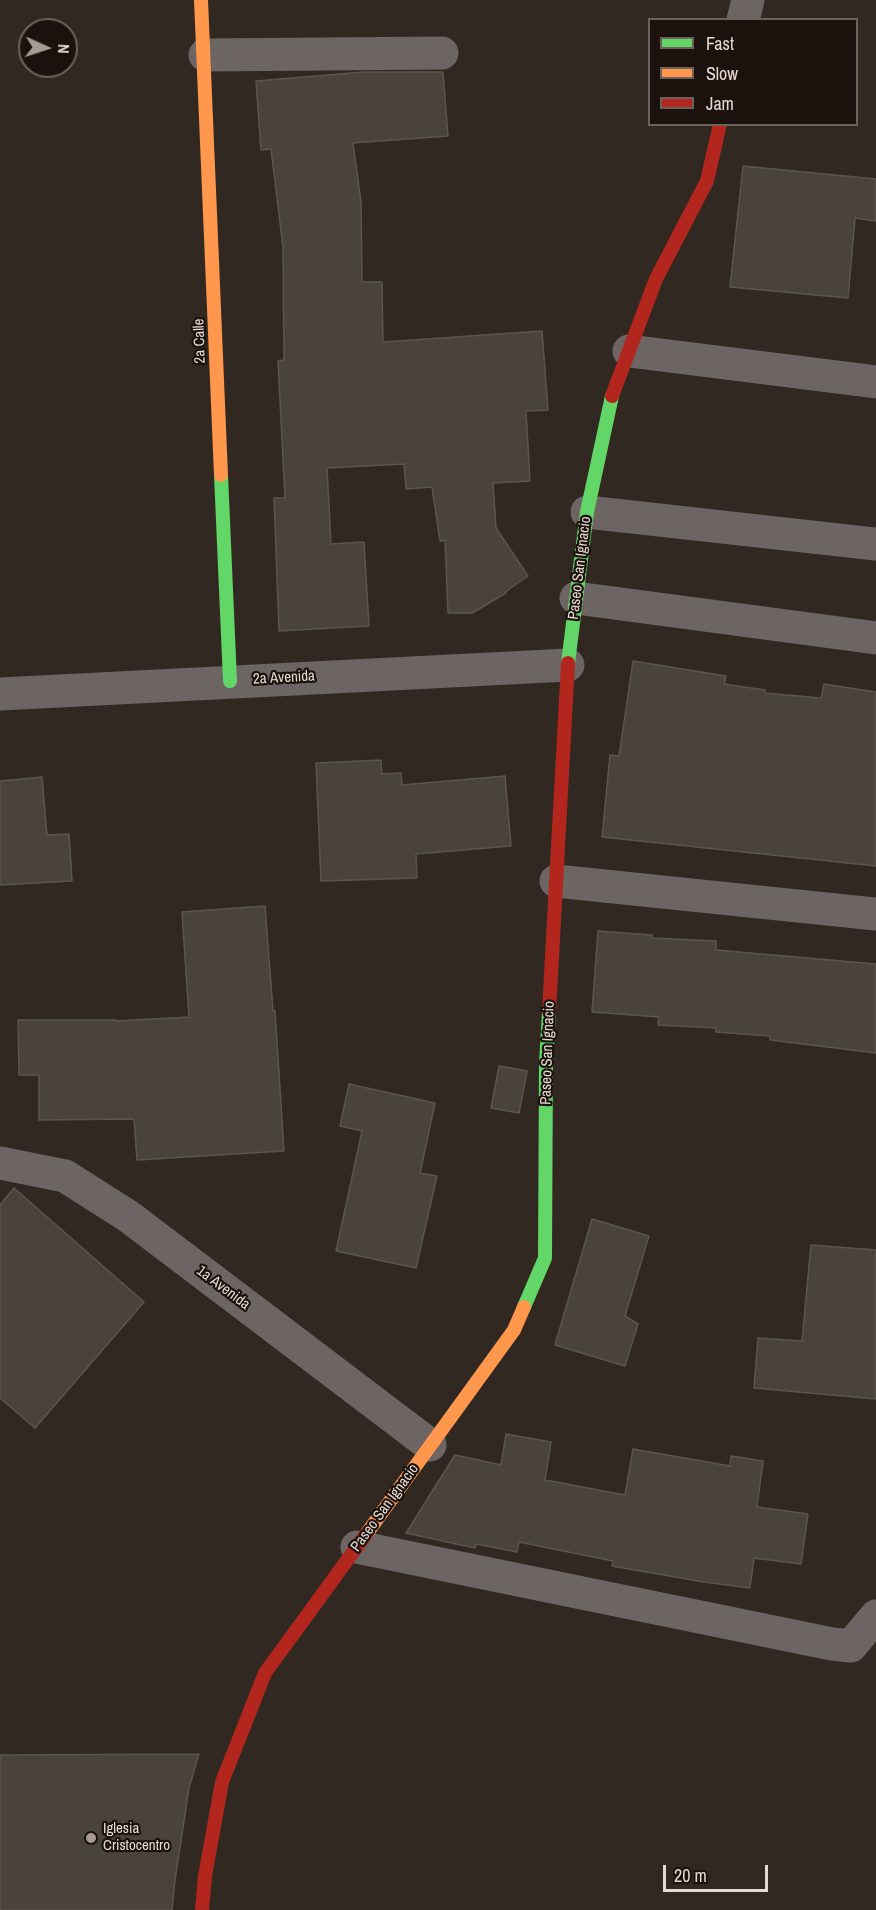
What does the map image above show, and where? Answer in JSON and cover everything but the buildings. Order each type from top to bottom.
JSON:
[{"type":"street","name":"2a Calle","points":[[201,0],[230,681]]},
{"type":"street","points":[[744,18],[748,0]]},
{"type":"street","points":[[205,55],[442,53]]},
{"type":"street","name":"Paseo San Ignacio","points":[[202,1910],[205,1876],[222,1782],[265,1673],[514,1330],[545,1258],[546,1063],[568,665],[587,512],[612,396],[656,279],[707,181],[720,126]]},
{"type":"street","points":[[629,351],[876,382]]},
{"type":"street","points":[[587,512],[876,544]]},
{"type":"street","points":[[576,597],[876,638]]},
{"type":"street","name":"2a Avenida","points":[[0,694],[568,665]]},
{"type":"street","points":[[556,881],[876,914]]},
{"type":"street","name":"1a Avenida","points":[[0,1163],[65,1176],[128,1216],[430,1445]]},
{"type":"street","points":[[357,1547],[832,1644],[851,1646],[876,1616]]},
{"type":"traffic: fast","points":[[568,663],[587,512],[612,396]]},
{"type":"traffic: fast","points":[[221,475],[230,681]]},
{"type":"traffic: fast","points":[[524,1307],[545,1258],[546,1063],[549,1012]]},
{"type":"traffic: slow","points":[[201,0],[221,475]]},
{"type":"traffic: slow","points":[[367,1533],[514,1330],[524,1307]]},
{"type":"traffic: jam","points":[[612,396],[656,279],[707,181],[720,126]]},
{"type":"traffic: jam","points":[[549,1012],[568,663]]},
{"type":"traffic: jam","points":[[202,1910],[205,1876],[222,1782],[265,1673],[367,1533]]},
{"type":"place","name":"Iglesia Cristocentro","points":[[91,1838]]}]
